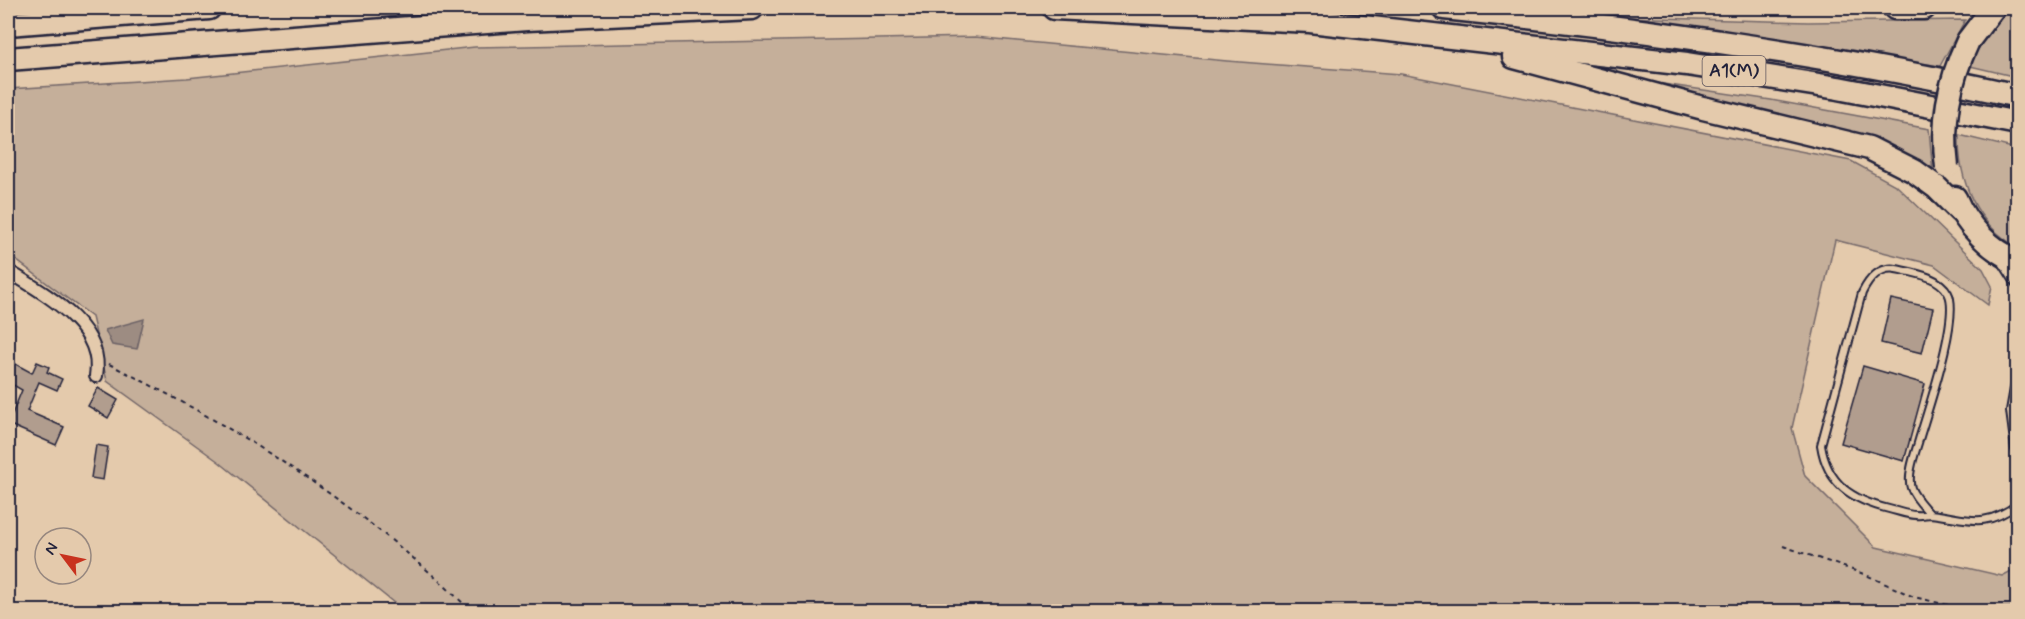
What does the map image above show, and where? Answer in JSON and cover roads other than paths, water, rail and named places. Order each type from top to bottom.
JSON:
[{"type":"highway","points":[[8,24],[209,8]]},
{"type":"highway","points":[[8,59],[527,19],[752,8]]},
{"type":"highway","name":"A1(M)","points":[[1054,8],[1310,21],[1448,39],[1687,64],[1838,88],[2018,123]]},
{"type":"highway","name":"A1(M)","points":[[1443,8],[1688,37],[1881,69],[2018,96]]},
{"type":"highway","name":"A1(M)","points":[[1493,13],[1559,8]]},
{"type":"highway","points":[[1894,8],[1924,8]]},
{"type":"highway","points":[[1994,8],[1968,41],[1953,75],[1946,112],[1944,147],[1947,167],[1960,211],[1977,232],[2008,256]]},
{"type":"highway","name":"A1(M)","points":[[1448,39],[1703,108],[1869,148],[1914,171],[1936,187],[1960,211]]},
{"type":"street","points":[[2008,256],[2018,282]]},
{"type":"street","points":[[8,271],[73,316],[90,340],[95,358],[96,376]]},
{"type":"street","points":[[2018,383],[2013,411],[2018,449]]},
{"type":"lane","points":[[1930,514],[1911,488],[1912,463],[1949,331],[1952,304],[1949,294],[1934,280],[1885,269],[1871,277],[1862,293],[1821,445],[1823,459],[1832,478],[1854,497],[1865,503],[1915,515],[1930,514],[1980,522],[2001,516],[2018,504]]}]
